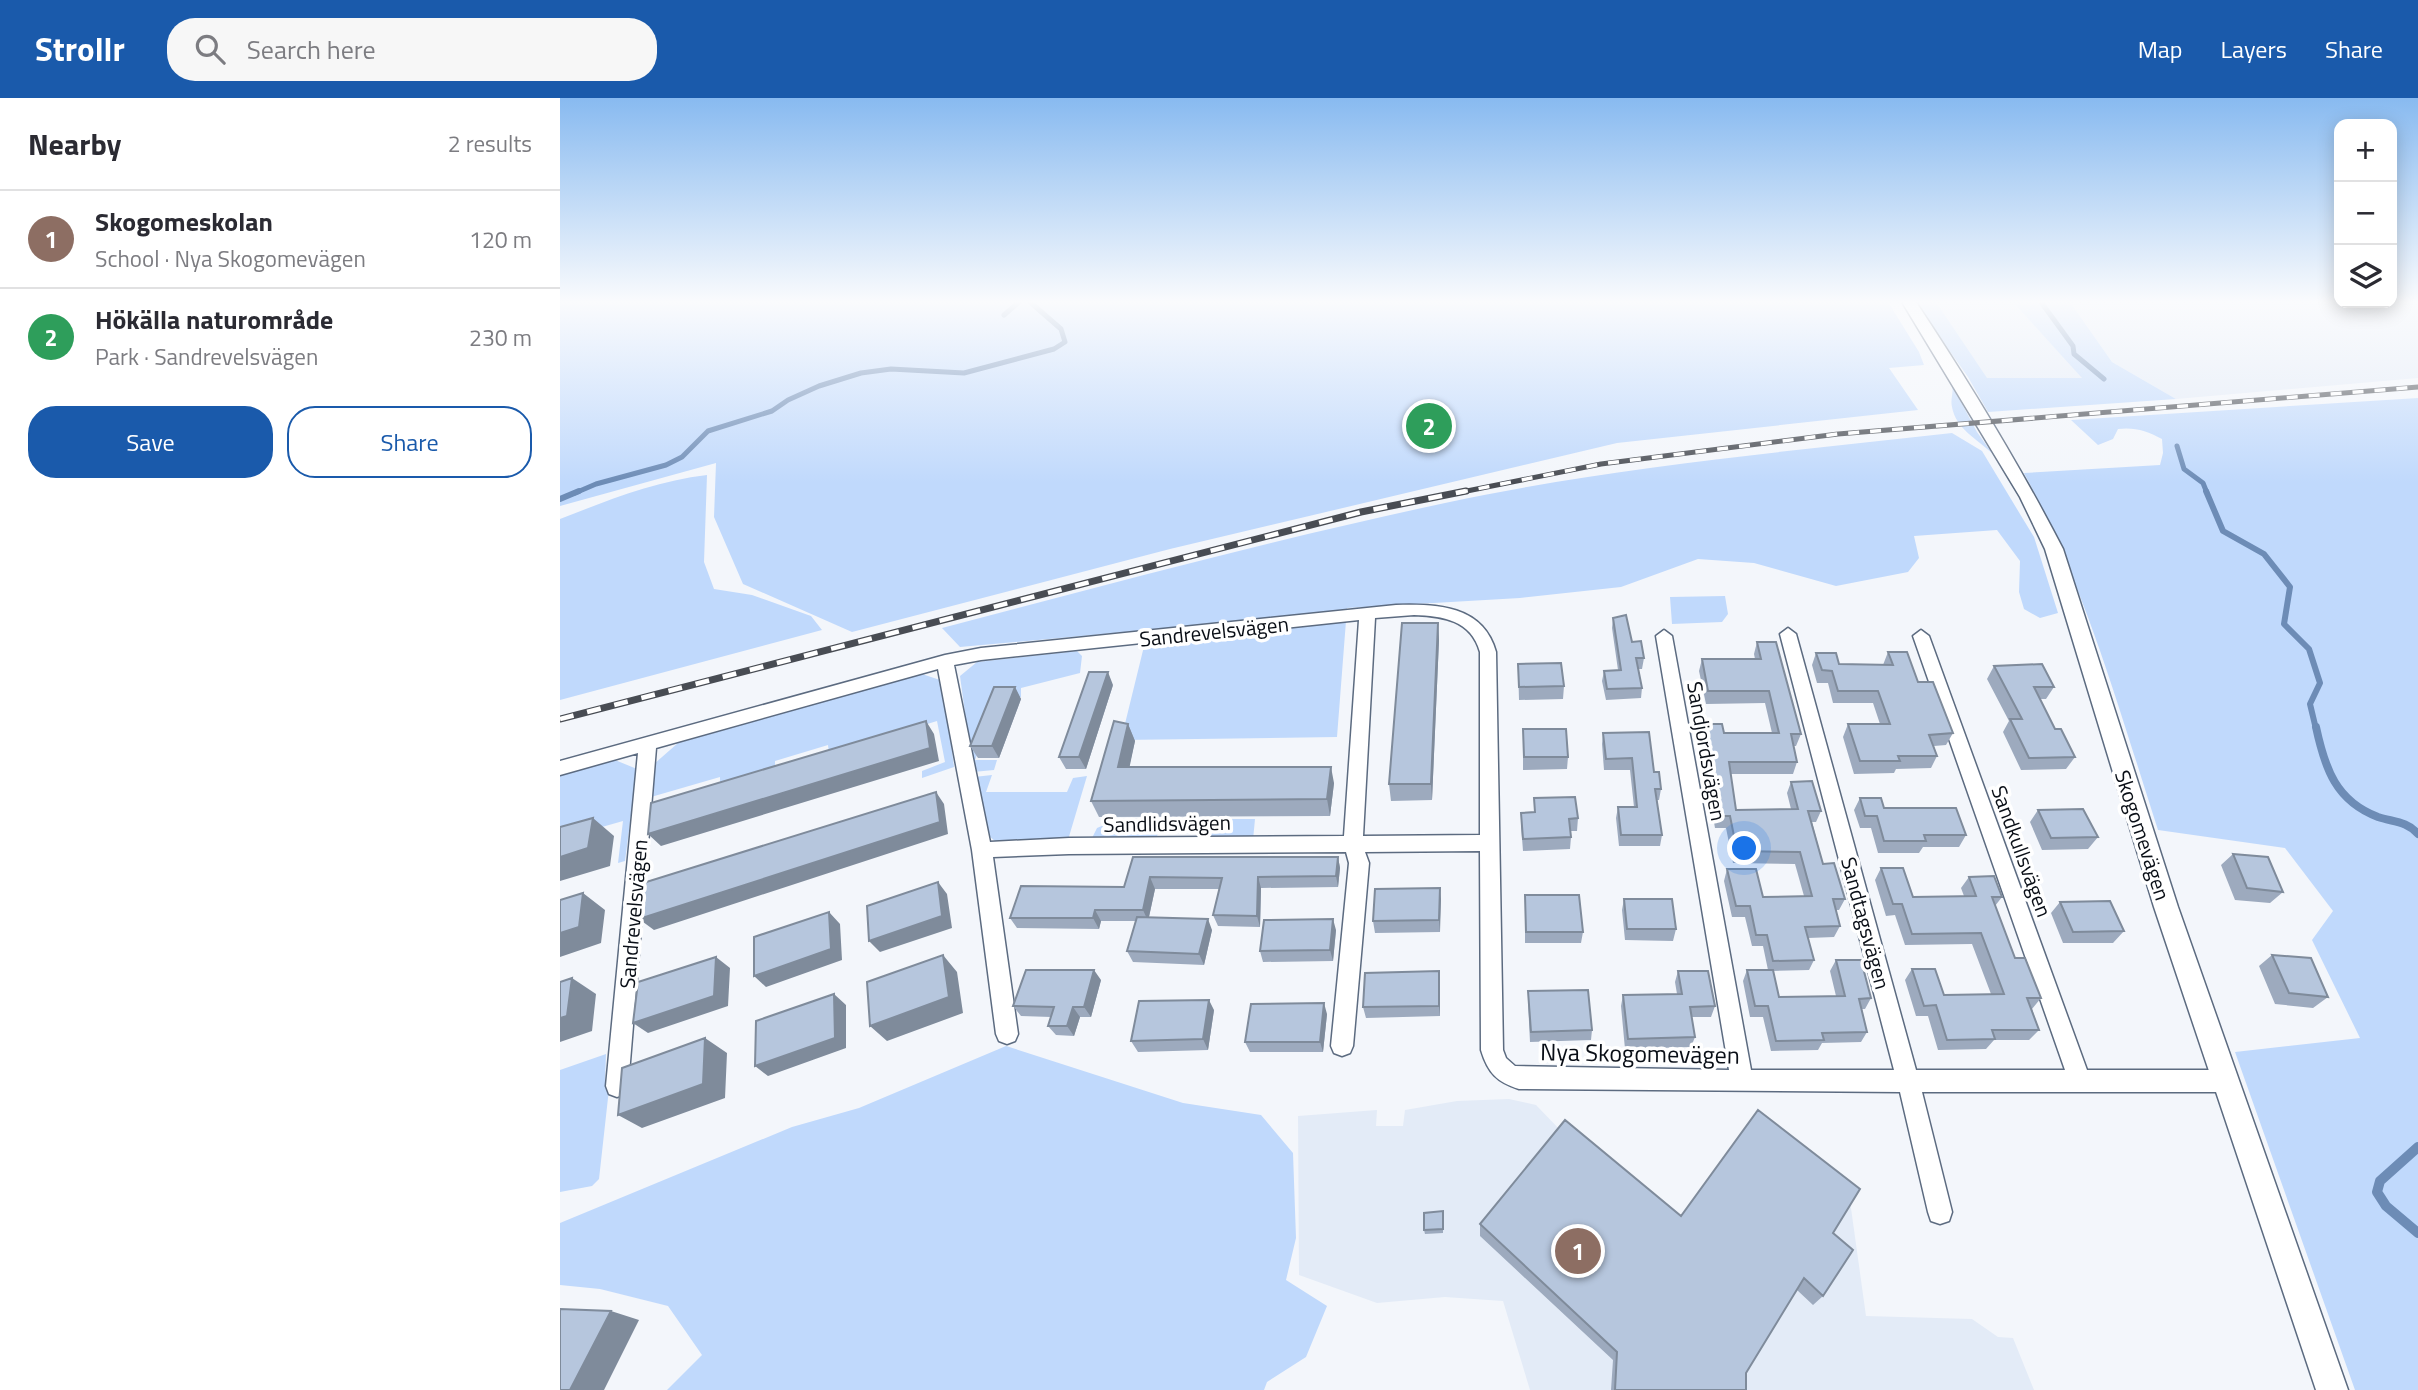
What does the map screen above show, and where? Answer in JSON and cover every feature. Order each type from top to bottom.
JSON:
[{"type":"street","name":"Skogomevägen","points":[[1948,362],[2048,533],[2061,567],[2136,813],[2332,1390]]},
{"type":"street","name":"Sandrevelsvägen","points":[[560,768],[945,661],[981,654],[1367,615],[1440,611],[1464,618],[1480,630]]},
{"type":"street","points":[[1342,1046],[1359,863],[1353,843],[1367,615]]},
{"type":"street","name":"Nya Skogomevägen","points":[[1480,630],[1488,652],[1492,1049],[1496,1064],[1503,1073],[1519,1078],[1742,1081],[2225,1081]]},
{"type":"street","name":"Sandtagsvägen","points":[[1788,634],[1908,1080],[1940,1212]]},
{"type":"street","name":"Sandjordsvägen","points":[[1664,636],[1742,1081]]},
{"type":"street","name":"Sandkullsvägen","points":[[1921,636],[2080,1082]]},
{"type":"street","points":[[945,661],[982,850],[1007,1034]]},
{"type":"street","name":"Sandrevelsvägen","points":[[617,1086],[648,743]]},
{"type":"street","name":"Sandlidsvägen","points":[[982,850],[1069,846],[1491,843]]},
{"type":"shaded area","points":[[560,362],[1923,362],[1924,365],[1889,368],[1918,410],[1617,443],[1170,549],[852,632],[743,584],[714,517],[716,463],[560,506]]},
{"type":"shaded area","points":[[1958,362],[1976,362],[1987,378],[2082,378],[2068,362],[2113,362],[2176,399],[1988,412]]},
{"type":"shaded area","points":[[1976,362],[2069,362],[2083,378],[1986,378]]},
{"type":"shaded area","points":[[2113,362],[2418,362],[2418,378],[2176,399]]},
{"type":"shaded area","points":[[1952,385],[1977,432],[1992,453],[1958,422],[1952,404]]},
{"type":"shaded area","points":[[2418,398],[2418,1390],[2355,1390],[2235,1052],[2360,1038],[2312,940],[2333,911],[2285,848],[2158,830],[2083,604],[2046,516],[2024,473],[2160,465],[2162,439],[2135,429],[2118,429],[2113,439],[2098,445],[2071,420]]},
{"type":"shaded area","points":[[1952,433],[1982,451],[2034,537],[2058,613],[2040,618],[2024,609],[2019,592],[2020,561],[1997,530],[1914,536],[1919,558],[1908,572],[1836,586],[1754,563],[1698,559],[1621,587],[1520,598],[1347,608],[1337,737],[1121,740],[1148,630],[960,647],[942,628],[1256,547],[1508,490],[1634,470]]},
{"type":"shaded area","points":[[707,475],[704,562],[714,589],[752,595],[811,616],[822,630],[560,700],[560,519],[614,498]]},
{"type":"shaded area","points":[[1725,596],[1728,614],[1722,622],[1672,624],[1670,597]]},
{"type":"shaded area","points":[[1077,651],[1082,656],[1080,673],[1021,688],[1021,697],[1000,698],[975,760],[997,760],[994,770],[973,772],[960,676],[977,662]]},
{"type":"shaded area","points":[[922,674],[943,681],[954,767],[922,778],[922,771],[945,762],[937,721],[829,754],[828,745],[775,761],[775,777],[720,793],[720,777],[651,797],[654,764],[678,743]]},
{"type":"shaded area","points":[[615,760],[637,769],[625,861],[618,863],[623,821],[560,839],[560,776]]},
{"type":"shaded area","points":[[992,775],[986,792],[1067,792],[1073,778],[1087,776],[1068,840],[995,841],[983,831],[974,777]]},
{"type":"shaded area","points":[[1209,819],[1255,819],[1253,840],[1204,840]]},
{"type":"shaded area","points":[[1116,820],[1150,821],[1158,827],[1157,839],[1091,840],[1097,828]]},
{"type":"shaded area","points":[[1006,1046],[1183,1103],[1261,1115],[1293,1153],[1296,1238],[1286,1280],[1327,1306],[1306,1357],[1267,1382],[1264,1390],[667,1390],[702,1355],[668,1306],[600,1289],[560,1285],[560,1223],[792,1127],[859,1108]]},
{"type":"shaded area","points":[[606,1054],[605,1081],[610,1080],[599,1179],[592,1186],[560,1192],[560,1070]]},
{"type":"shaded area","points":[[1509,1099],[1536,1105],[1563,1133],[1675,1227],[1850,1201],[1866,1316],[1972,1319],[1998,1337],[2013,1338],[2034,1390],[1530,1390],[1503,1301],[1445,1297],[1377,1303],[1299,1275],[1298,1116],[1377,1110],[1376,1126],[1403,1126],[1405,1110],[1457,1101]]},
{"type":"building","points":[[1626,615],[1632,642],[1641,641],[1644,658],[1636,658],[1642,688],[1607,689],[1604,671],[1621,670],[1613,618]]},
{"type":"building","points":[[1402,623],[1438,623],[1431,784],[1389,784]]},
{"type":"building","points":[[1757,642],[1776,642],[1801,734],[1791,734],[1797,762],[1729,762],[1736,810],[1798,809],[1791,782],[1812,781],[1821,811],[1808,811],[1823,864],[1834,863],[1845,899],[1833,899],[1840,926],[1805,927],[1814,960],[1773,961],[1767,935],[1756,935],[1750,906],[1736,906],[1727,869],[1756,869],[1763,897],[1812,896],[1800,852],[1737,851],[1730,816],[1719,816],[1702,724],[1722,724],[1724,733],[1779,733],[1769,691],[1708,691],[1702,659],[1761,659]]},
{"type":"building","points":[[1888,652],[1907,652],[1918,682],[1933,682],[1953,733],[1929,735],[1937,756],[1898,756],[1900,761],[1860,761],[1848,724],[1890,724],[1878,691],[1838,691],[1832,671],[1822,670],[1816,653],[1836,653],[1839,664],[1893,665]]},
{"type":"building","points":[[1561,663],[1564,686],[1519,687],[1518,664]]},
{"type":"building","points":[[2042,664],[2054,687],[2034,687],[2055,729],[2061,729],[2075,757],[2029,758],[2010,719],[2022,719],[1994,666]]},
{"type":"building","points":[[1089,672],[1108,672],[1079,757],[1059,757]]},
{"type":"building","points":[[994,687],[1015,687],[992,746],[970,746]]},
{"type":"building","points":[[926,721],[930,748],[648,834],[651,803]]},
{"type":"building","points":[[1114,721],[1128,724],[1118,767],[1331,767],[1327,799],[1091,801]]},
{"type":"building","points":[[1523,729],[1566,729],[1568,757],[1524,757]]},
{"type":"building","points":[[1649,732],[1654,772],[1659,772],[1661,789],[1655,789],[1662,835],[1621,835],[1618,807],[1637,807],[1632,758],[1606,759],[1603,733]]},
{"type":"building","points":[[936,792],[940,822],[639,919],[643,883]]},
{"type":"building","points":[[1575,797],[1578,818],[1569,819],[1571,837],[1523,839],[1521,813],[1535,812],[1534,798]]},
{"type":"building","points":[[1860,798],[1881,798],[1884,808],[1956,808],[1966,835],[1924,835],[1926,841],[1884,841],[1877,816],[1865,816]]},
{"type":"building","points":[[2083,809],[2098,837],[2051,838],[2038,810]]},
{"type":"building","points":[[593,818],[588,848],[560,857],[560,827]]},
{"type":"building","points":[[2233,854],[2268,857],[2283,892],[2247,888]]},
{"type":"building","points":[[1133,857],[1338,857],[1336,876],[1258,877],[1257,916],[1213,915],[1222,878],[1150,877],[1143,910],[1095,910],[1093,918],[1010,918],[1021,886],[1124,887]]},
{"type":"building","points":[[1881,868],[1903,868],[1913,897],[1976,896],[1969,877],[1994,876],[2002,897],[1992,897],[2015,958],[2025,958],[2041,998],[2027,998],[2039,1030],[1992,1030],[1995,1039],[1947,1040],[1936,1005],[1924,1006],[1912,969],[1935,969],[1944,995],[2004,994],[1981,933],[1912,934],[1902,904],[1893,904]]},
{"type":"building","points":[[938,882],[942,916],[869,941],[867,906]]},
{"type":"building","points":[[1440,888],[1439,920],[1373,921],[1375,889]]},
{"type":"building","points":[[583,893],[579,927],[560,933],[560,900]]},
{"type":"building","points":[[1525,895],[1579,895],[1583,932],[1526,932]]},
{"type":"building","points":[[1624,899],[1672,899],[1676,929],[1627,929]]},
{"type":"building","points":[[2110,901],[2124,931],[2073,932],[2060,902]]},
{"type":"building","points":[[829,912],[831,949],[754,976],[754,937]]},
{"type":"building","points":[[1137,917],[1208,919],[1199,954],[1127,951]]},
{"type":"building","points":[[1333,919],[1330,950],[1260,951],[1264,920]]},
{"type":"building","points":[[943,955],[949,997],[870,1026],[867,982]]},
{"type":"building","points":[[2272,955],[2311,958],[2328,997],[2289,993]]},
{"type":"building","points":[[716,957],[714,996],[633,1023],[638,982]]},
{"type":"building","points":[[1836,960],[1861,960],[1871,998],[1859,999],[1867,1032],[1822,1033],[1824,1040],[1776,1041],[1768,1006],[1755,1006],[1747,970],[1773,970],[1779,997],[1845,996]]},
{"type":"building","points":[[1026,970],[1094,970],[1084,1007],[1073,1007],[1067,1026],[1048,1026],[1054,1007],[1013,1006]]},
{"type":"building","points":[[1439,971],[1439,1006],[1363,1007],[1365,973]]},
{"type":"building","points":[[1678,971],[1708,971],[1715,1006],[1690,1007],[1695,1037],[1628,1039],[1623,995],[1682,994]]},
{"type":"building","points":[[572,978],[567,1016],[560,1018],[560,982]]},
{"type":"building","points":[[1588,990],[1592,1030],[1531,1032],[1528,991]]},
{"type":"building","points":[[834,994],[835,1038],[755,1066],[756,1021]]},
{"type":"building","points":[[1209,1000],[1203,1039],[1131,1041],[1139,1001]]},
{"type":"building","points":[[1324,1003],[1320,1042],[1245,1042],[1251,1004]]},
{"type":"building","points":[[705,1038],[703,1084],[618,1115],[622,1068]]},
{"type":"building","points":[[1758,1110],[1860,1189],[1833,1233],[1853,1250],[1823,1296],[1804,1278],[1746,1373],[1746,1390],[1615,1390],[1617,1352],[1480,1224],[1565,1120],[1681,1216]]},
{"type":"building","points":[[1443,1211],[1443,1229],[1424,1230],[1424,1213]]},
{"type":"building","points":[[560,1309],[611,1311],[570,1390],[560,1390]]},
{"type":"waterway","points":[[575,493],[596,484],[666,465],[682,457],[708,431],[772,411],[788,400],[819,386],[861,373],[891,369],[964,373],[1004,362]]},
{"type":"waterway","points":[[2084,362],[2104,379]]},
{"type":"waterway","points":[[2177,446],[2184,469],[2203,483],[2207,493]]},
{"type":"waterway","points":[[560,499],[579,491]]},
{"type":"waterway","points":[[2206,491],[2223,531],[2264,554],[2290,587],[2284,624],[2309,649],[2320,683],[2310,704],[2316,729]]},
{"type":"waterway","points":[[2316,727],[2328,770],[2342,793],[2364,810],[2404,824],[2418,834]]},
{"type":"waterway","points":[[2418,1147],[2380,1181],[2377,1192],[2386,1206],[2418,1233]]},
{"type":"railway","points":[[1457,493],[1601,464],[1838,434],[2418,387]]},
{"type":"railway","points":[[560,719],[1361,512],[1466,491]]},
{"type":"place","name":"Hökälla naturområde","points":[[1429,426]]},
{"type":"place","name":"Skogomeskolan","points":[[1578,1251]]}]
